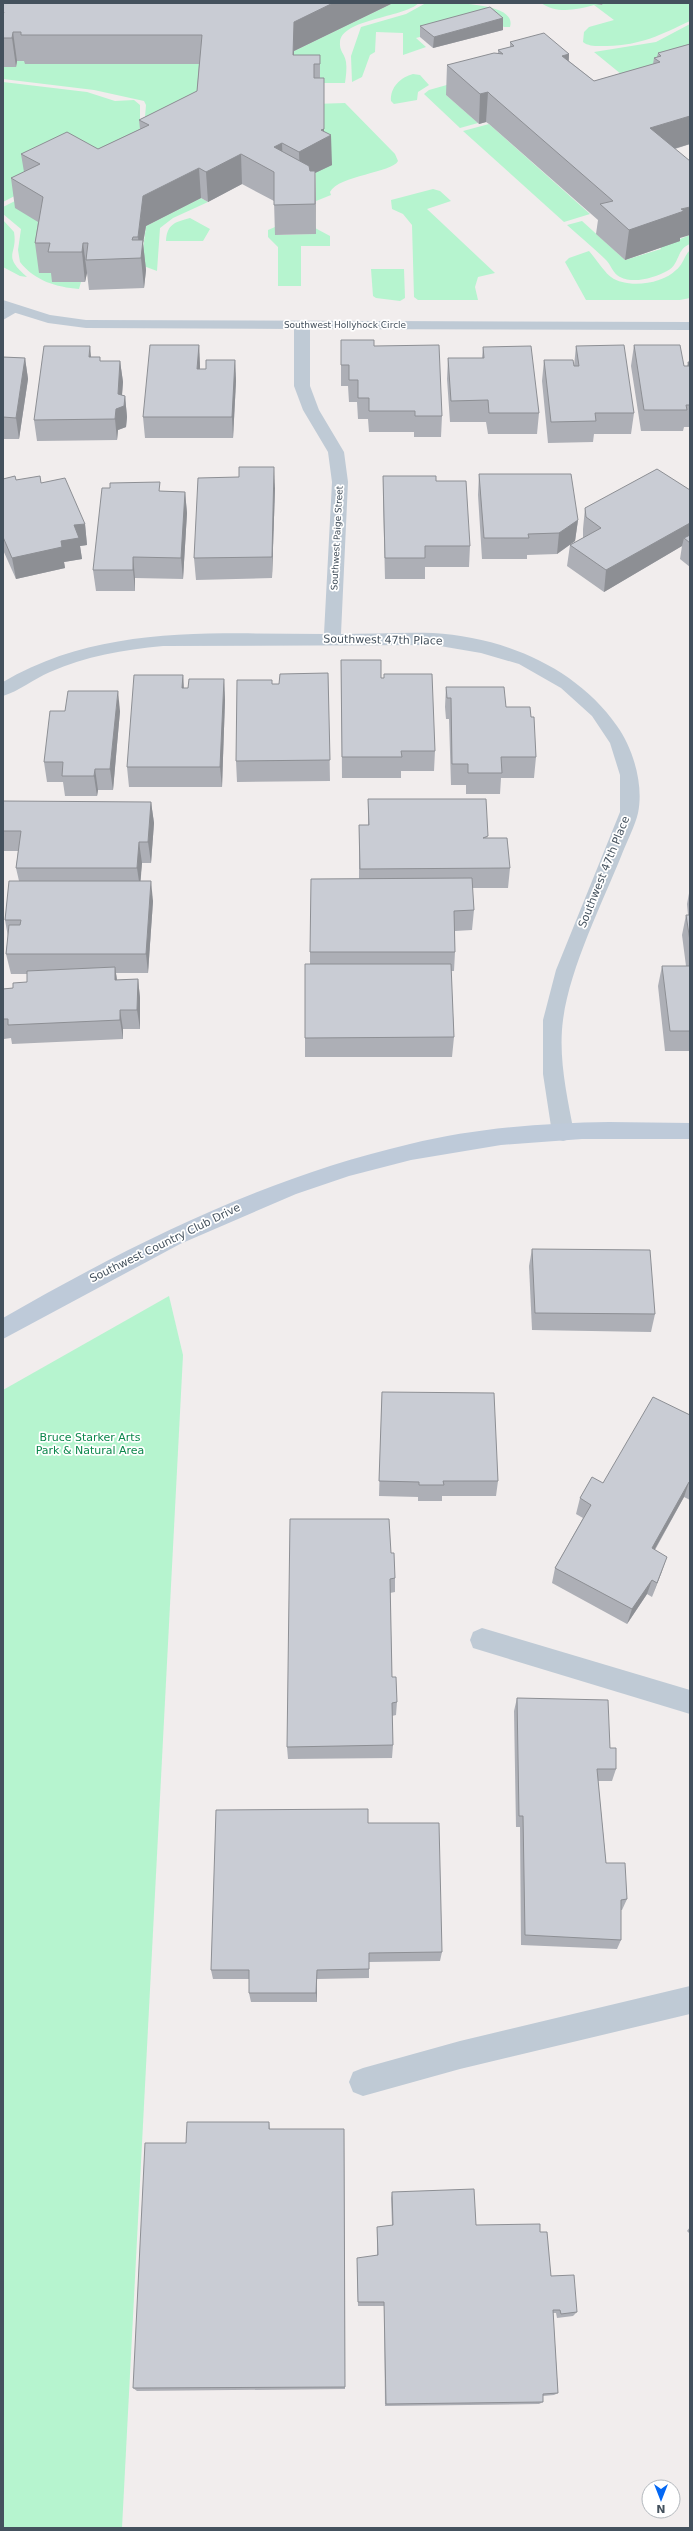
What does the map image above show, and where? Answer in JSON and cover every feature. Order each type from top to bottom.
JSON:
[{"type":"street","name":"Southwest Hollyhock Circle","points":[[7,310],[48,319],[86,324],[690,326]]},
{"type":"street","name":"Southwest Paige Street","points":[[302,325],[302,386],[311,410],[336,452],[340,482],[332,639]]},
{"type":"street","name":"Southwest 47th Place","points":[[3,690],[39,669],[77,653],[120,643],[163,640],[434,639],[483,647],[525,660],[567,684],[598,712],[619,742],[629,775],[628,812],[566,970],[554,1020],[553,1074],[563,1133]]},
{"type":"street","name":"Southwest Country Club Drive","points":[[3,1329],[72,1289],[215,1217],[297,1183],[367,1161],[475,1140],[563,1133],[690,1131]]},
{"type":"street","points":[[482,1640],[690,1702]]},
{"type":"street","points":[[363,2082],[460,2055],[690,2000]]},
{"type":"green space","points":[[393,3],[419,3],[411,8],[351,28],[343,34],[340,45],[346,62],[345,83],[322,83],[294,68],[294,51]]},
{"type":"green space","points":[[426,3],[462,3],[491,8],[502,12],[509,18],[510,27],[504,27],[492,18],[416,38],[426,47],[403,55],[403,33],[376,32],[375,52],[370,55],[362,77],[352,82],[351,56],[361,27],[406,14]]},
{"type":"green space","points":[[541,3],[690,3],[690,21],[660,35],[631,44],[594,46],[583,42],[584,32],[589,27],[614,20],[594,5],[560,10]]},
{"type":"green space","points":[[690,24],[690,72],[591,110],[568,61],[607,92],[621,74],[594,52],[656,42]]},
{"type":"green space","points":[[17,61],[204,64],[199,121],[145,117],[146,105],[144,101],[94,90],[3,79],[3,67],[16,67]]},
{"type":"green space","points":[[413,74],[420,75],[429,85],[418,92],[417,100],[394,104],[391,101],[391,96],[394,87],[401,80]]},
{"type":"green space","points":[[482,75],[446,95],[478,123],[460,128],[424,94],[429,90]]},
{"type":"green space","points":[[3,82],[87,92],[115,101],[134,100],[140,105],[140,119],[150,126],[3,202]]},
{"type":"green space","points":[[345,103],[395,154],[398,161],[386,169],[354,178],[335,186],[330,192],[331,195],[316,201],[314,104]]},
{"type":"green space","points":[[489,124],[590,214],[564,222],[463,131]]},
{"type":"green space","points":[[433,189],[440,191],[451,201],[427,209],[495,273],[478,277],[475,287],[478,300],[418,300],[414,297],[412,225],[403,214],[392,209],[391,200]]},
{"type":"green space","points":[[37,190],[52,248],[52,282],[81,282],[79,289],[62,287],[46,282],[32,274],[20,262],[18,250],[21,229],[3,214],[3,207]]},
{"type":"green space","points":[[201,198],[208,202],[173,218],[160,228],[157,271],[141,265],[146,226]]},
{"type":"green space","points":[[190,218],[210,229],[203,241],[166,241],[170,227],[180,221]]},
{"type":"green space","points":[[3,220],[14,232],[15,240],[12,255],[15,264],[27,277],[20,276],[3,267]]},
{"type":"green space","points":[[582,221],[625,260],[661,249],[660,247],[690,235],[690,244],[682,249],[674,265],[667,271],[644,279],[626,279],[616,274],[606,260],[597,251],[567,225]]},
{"type":"green space","points":[[275,227],[275,235],[315,234],[315,228],[330,236],[330,246],[301,246],[301,286],[278,286],[278,247],[268,237],[268,230]]},
{"type":"green space","points":[[690,250],[690,298],[680,300],[586,300],[565,262],[569,258],[589,251],[611,277],[618,281],[635,284],[654,282],[670,275],[680,266]]},
{"type":"green space","points":[[371,269],[404,269],[405,298],[400,301],[376,298],[373,296]]},
{"type":"green space","name":"Bruce Starker Arts Park & Natural Area","points":[[169,1296],[183,1355],[122,2528],[3,2528],[3,1390]]},
{"type":"building","points":[[3,3],[333,3],[294,22],[293,55],[320,55],[320,64],[314,64],[314,78],[324,78],[324,129],[321,130],[331,135],[299,152],[282,143],[274,147],[309,166],[310,171],[315,171],[315,204],[274,205],[274,172],[241,154],[206,172],[199,168],[143,196],[138,237],[133,237],[132,240],[143,240],[141,258],[86,260],[88,243],[83,243],[82,252],[48,252],[50,243],[35,243],[43,197],[11,178],[40,164],[21,154],[67,132],[98,149],[149,125],[139,120],[197,91],[202,35],[21,35],[21,32],[13,32],[12,38],[3,38]]},
{"type":"building","points":[[490,7],[503,18],[434,37],[420,26]]},
{"type":"building","points":[[544,33],[569,54],[562,56],[594,81],[660,62],[654,58],[661,56],[658,53],[690,44],[690,116],[650,128],[690,161],[690,207],[681,209],[684,211],[629,230],[600,204],[613,201],[488,92],[480,94],[447,65],[494,53],[503,54],[498,50],[514,46],[510,42]]},
{"type":"building","points":[[341,340],[374,340],[374,346],[439,345],[442,416],[415,416],[415,411],[369,411],[369,398],[358,398],[358,380],[349,380],[349,365],[341,365]]},
{"type":"building","points":[[150,345],[199,345],[197,369],[206,369],[206,360],[235,360],[232,417],[143,417]]},
{"type":"building","points":[[624,345],[634,413],[595,413],[596,421],[551,422],[544,360],[573,360],[574,366],[579,366],[576,346]]},
{"type":"building","points":[[634,345],[680,345],[684,366],[689,366],[688,362],[690,362],[690,405],[686,405],[687,410],[644,410]]},
{"type":"building","points":[[44,346],[90,346],[89,357],[100,357],[100,361],[120,361],[118,394],[125,396],[124,406],[116,409],[115,419],[34,420]]},
{"type":"building","points":[[531,346],[539,413],[489,413],[488,400],[451,401],[448,358],[484,358],[483,347]]},
{"type":"building","points":[[3,357],[25,358],[16,418],[3,417]]},
{"type":"building","points":[[239,467],[274,467],[272,557],[194,558],[198,478],[239,477]]},
{"type":"building","points":[[657,469],[690,490],[690,523],[606,570],[570,545],[601,528],[586,517],[585,508]]},
{"type":"building","points":[[479,474],[571,474],[578,520],[559,533],[528,534],[529,538],[484,538]]},
{"type":"building","points":[[15,476],[16,480],[40,476],[41,483],[65,478],[85,524],[74,525],[79,538],[61,541],[62,547],[12,558],[3,537],[3,479]]},
{"type":"building","points":[[383,476],[436,476],[436,481],[466,481],[470,546],[425,546],[425,558],[385,558]]},
{"type":"building","points":[[160,482],[159,491],[185,492],[181,558],[133,557],[133,570],[93,570],[102,488],[110,488],[110,483]]},
{"type":"building","points":[[690,535],[690,543],[684,538]]},
{"type":"building","points":[[341,660],[381,660],[381,678],[384,678],[384,674],[432,674],[435,751],[401,751],[402,757],[342,757]]},
{"type":"building","points":[[328,673],[330,760],[236,761],[237,680],[272,680],[272,684],[279,684],[280,674]]},
{"type":"building","points":[[134,675],[183,675],[182,688],[188,688],[189,679],[224,679],[220,767],[127,767]]},
{"type":"building","points":[[446,687],[504,687],[506,707],[530,707],[531,717],[534,717],[536,757],[501,757],[502,773],[468,773],[468,764],[452,764],[451,698],[447,698]]},
{"type":"building","points":[[68,691],[118,691],[110,769],[95,769],[94,776],[62,776],[63,762],[44,762],[50,711],[65,711]]},
{"type":"building","points":[[368,799],[486,799],[488,836],[483,838],[507,838],[510,868],[360,869],[359,825],[369,825]]},
{"type":"building","points":[[3,801],[151,802],[148,842],[139,842],[137,868],[16,868],[21,831],[3,831]]},
{"type":"building","points":[[472,878],[474,910],[454,911],[455,952],[310,952],[311,879]]},
{"type":"building","points":[[9,881],[151,881],[146,954],[6,954],[9,925],[20,925],[21,920],[5,920]]},
{"type":"building","points":[[686,915],[690,915],[690,941]]},
{"type":"building","points":[[305,964],[451,964],[454,1037],[305,1038]]},
{"type":"building","points":[[662,966],[690,966],[690,1031],[670,1031]]},
{"type":"building","points":[[115,967],[115,980],[138,979],[137,1010],[120,1010],[120,1020],[8,1025],[8,1019],[3,1019],[3,989],[13,988],[13,983],[27,982],[27,971]]},
{"type":"building","points":[[532,1249],[650,1250],[655,1314],[535,1313]]},
{"type":"building","points":[[382,1392],[494,1393],[498,1481],[443,1481],[444,1485],[419,1485],[419,1482],[379,1481]]},
{"type":"building","points":[[653,1397],[690,1415],[690,1482],[652,1548],[667,1557],[657,1583],[652,1580],[632,1609],[555,1568],[591,1505],[580,1498],[592,1477],[603,1483]]},
{"type":"building","points":[[290,1519],[389,1519],[391,1553],[394,1553],[395,1578],[390,1579],[392,1677],[396,1677],[397,1702],[392,1703],[393,1745],[287,1747]]},
{"type":"building","points":[[517,1698],[608,1700],[610,1748],[616,1748],[616,1769],[597,1769],[606,1863],[625,1863],[627,1899],[621,1900],[621,1940],[525,1935],[523,1816],[519,1816]]},
{"type":"building","points":[[368,1809],[368,1823],[439,1823],[442,1952],[369,1953],[369,1969],[317,1970],[316,1993],[249,1993],[249,1970],[211,1970],[216,1810]]},
{"type":"building","points":[[187,2122],[269,2122],[269,2129],[344,2129],[345,2387],[133,2388],[145,2143],[186,2143]]},
{"type":"building","points":[[474,2189],[476,2225],[540,2224],[540,2232],[547,2232],[551,2276],[574,2275],[577,2312],[561,2314],[560,2310],[553,2310],[558,2393],[543,2394],[543,2402],[386,2404],[384,2302],[358,2302],[357,2258],[378,2255],[377,2227],[393,2225],[392,2192]]}]
